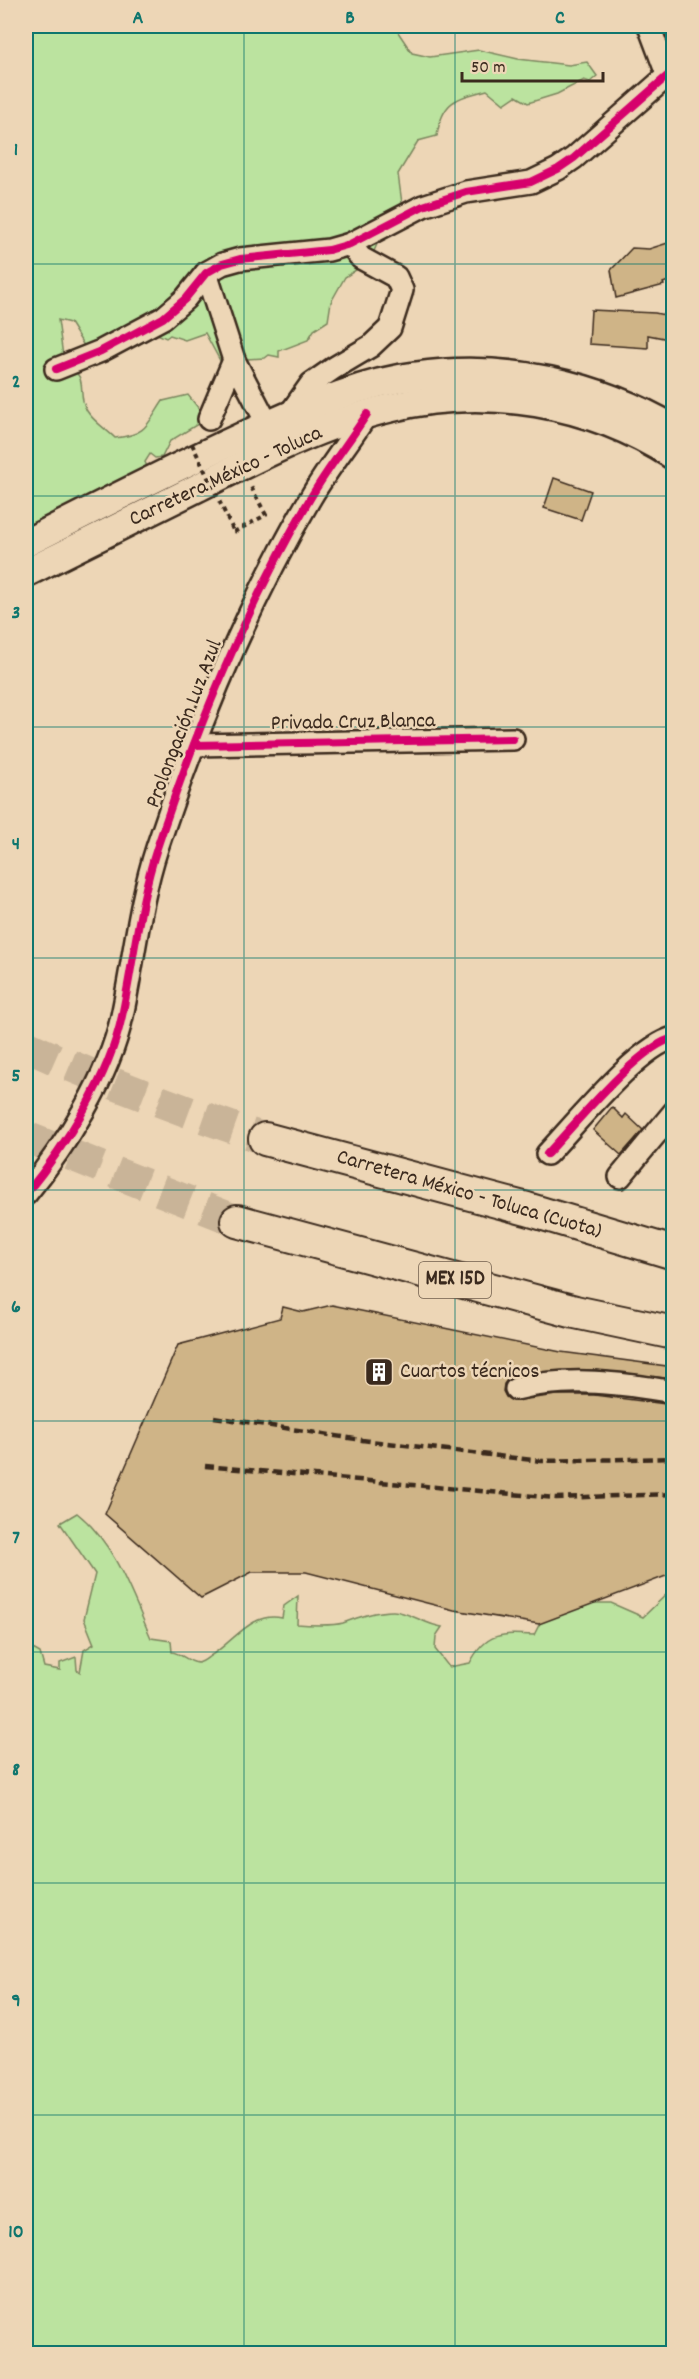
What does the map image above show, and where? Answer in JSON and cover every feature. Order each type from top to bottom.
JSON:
[{"type":"highway","name":"Carretera México - Toluca (Cuota)","points":[[265,1139],[527,1209],[674,1253]]},
{"type":"highway","name":"MEX 15D","points":[[237,1221],[575,1312],[674,1333]]},
{"type":"main road","name":"Carretera México - Toluca","points":[[26,543],[219,447],[279,420],[338,395],[417,375],[489,373],[567,384],[601,394],[674,429]]},
{"type":"main road","name":"Carretera México - Toluca","points":[[26,573],[297,440],[367,414],[390,408],[447,398],[474,396],[508,398],[583,413],[624,428],[674,456]]},
{"type":"street","points":[[56,369],[101,351],[163,318],[184,299],[206,273],[222,264],[240,259],[329,250],[350,244],[423,206],[466,192],[531,182],[558,169],[574,158],[670,72],[649,26]]},
{"type":"street","points":[[206,273],[234,360],[279,420],[311,384],[371,346],[390,328],[402,290],[396,277],[361,258],[350,244]]},
{"type":"street","points":[[209,419],[234,360]]},
{"type":"street","name":"Prolongación Luz Azul","points":[[26,1194],[55,1156],[108,1061],[122,1017],[147,881],[194,745],[242,630],[312,495],[367,414]]},
{"type":"street","name":"Privada Cruz Blanca","points":[[194,745],[513,739]]},
{"type":"street","points":[[547,1154],[631,1065],[656,1045],[674,1038]]},
{"type":"street","points":[[620,1177],[674,1112]]},
{"type":"street","points":[[516,1389],[540,1383],[593,1381],[674,1392]]},
{"type":"path","points":[[192,444],[234,532],[266,514],[240,466]]},
{"type":"green space","points":[[26,26],[394,26],[412,53],[430,57],[479,50],[518,59],[569,65],[587,62],[597,76],[590,82],[584,80],[557,94],[528,103],[516,96],[504,104],[487,90],[452,103],[443,115],[437,136],[418,141],[398,174],[404,218],[382,232],[370,261],[345,277],[331,302],[328,321],[314,330],[308,340],[279,351],[279,357],[269,355],[265,358],[247,359],[224,368],[205,333],[185,340],[170,335],[166,338],[144,328],[89,354],[70,323],[58,320],[64,363],[78,374],[87,411],[115,438],[140,431],[163,401],[188,395],[203,414],[198,424],[170,441],[162,457],[155,458],[150,454],[145,462],[150,473],[130,494],[119,528],[26,562]]},
{"type":"green space","points":[[77,1513],[102,1539],[112,1554],[151,1638],[171,1641],[172,1652],[198,1663],[219,1650],[252,1623],[271,1617],[282,1618],[284,1606],[298,1596],[297,1624],[339,1624],[374,1613],[393,1611],[442,1627],[436,1636],[435,1649],[449,1667],[470,1663],[482,1645],[496,1637],[513,1634],[534,1635],[545,1613],[562,1603],[611,1603],[643,1617],[673,1588],[673,2353],[26,2354],[26,1645],[40,1653],[44,1667],[60,1670],[60,1663],[76,1657],[77,1670],[80,1672],[84,1650],[94,1644],[84,1619],[95,1574],[60,1523]]},
{"type":"building","points":[[674,241],[674,279],[663,283],[664,285],[616,298],[611,270],[632,248],[649,249]]},
{"type":"building","points":[[591,310],[655,313],[674,317],[674,340],[648,335],[648,348],[589,344]]},
{"type":"building","points":[[554,478],[591,491],[581,520],[544,508]]},
{"type":"building","points":[[612,1107],[623,1118],[626,1114],[643,1130],[621,1155],[593,1130]]},
{"type":"building","points":[[332,1305],[561,1352],[674,1367],[674,1379],[595,1370],[534,1372],[508,1379],[503,1391],[506,1397],[513,1401],[556,1395],[594,1395],[674,1405],[674,1573],[539,1624],[454,1610],[306,1572],[252,1572],[201,1598],[105,1514],[178,1345],[280,1318],[283,1307],[303,1312]]},
{"type":"tunnel","points":[[26,1046],[144,1096],[265,1139]]},
{"type":"tunnel","points":[[26,1137],[237,1221]]},
{"type":"railway","points":[[214,1417],[362,1440],[541,1461],[674,1458]]},
{"type":"railway","points":[[205,1466],[556,1498],[674,1494]]},
{"type":"cycle path","points":[[56,369],[101,351],[163,318],[185,299],[206,273],[222,264],[240,259],[329,250],[350,244],[423,206],[466,192],[531,182],[558,169],[574,158],[674,70]]},
{"type":"cycle path","points":[[26,1194],[70,1133],[107,1063],[122,1016],[141,911],[157,848],[206,713],[244,624],[287,539],[318,486],[367,414]]},
{"type":"cycle path","points":[[194,745],[513,739]]},
{"type":"cycle path","points":[[547,1154],[626,1070],[643,1055],[674,1038]]},
{"type":"place","name":"Cuartos técnicos","points":[[379,1372]]}]
